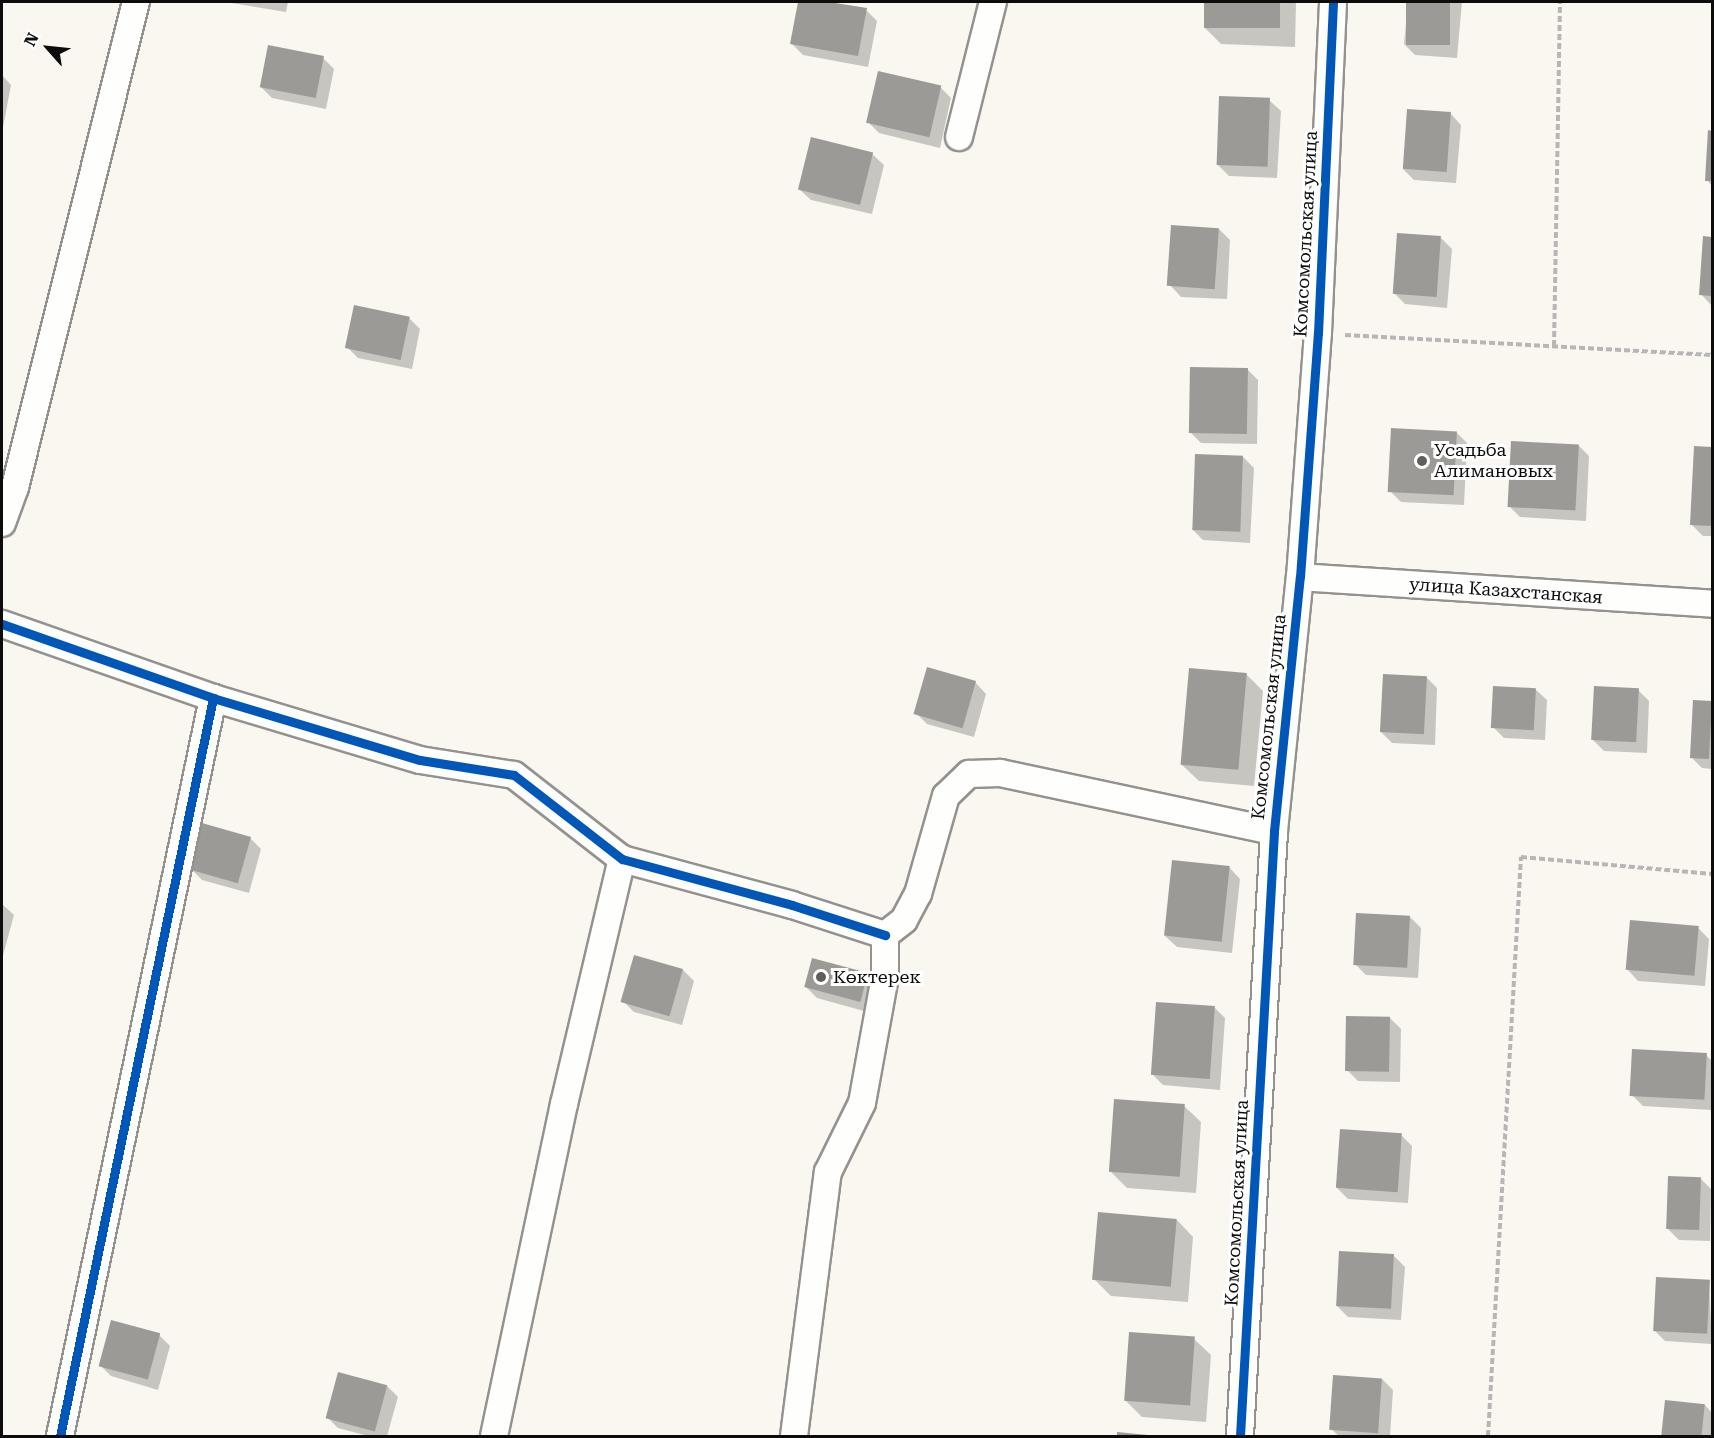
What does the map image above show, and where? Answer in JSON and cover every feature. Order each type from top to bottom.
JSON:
[{"type":"street","points":[[2,523],[15,487],[136,2]]},
{"type":"street","points":[[959,137],[993,2]]},
{"type":"street","name":"Комсомольская улица","points":[[1240,1437],[1274,831],[1300,578],[1318,333],[1333,2]]},
{"type":"street","name":"улица Казахстанская","points":[[1300,578],[1713,604]]},
{"type":"street","points":[[2,624],[213,698],[420,760],[514,775],[622,859],[792,904],[885,935]]},
{"type":"street","points":[[60,1437],[213,698]]},
{"type":"street","points":[[885,935],[904,920],[918,894],[946,796],[969,774],[1000,773],[1274,831]]},
{"type":"street","points":[[494,1437],[562,1115],[622,859]]},
{"type":"street","points":[[794,1437],[828,1172],[862,1103],[885,976],[885,935]]},
{"type":"path","points":[[1554,346],[1560,2]]},
{"type":"path","points":[[1318,333],[1713,355]]},
{"type":"path","points":[[1488,1437],[1521,857],[1713,874]]},
{"type":"building","points":[[798,2],[829,2],[867,8],[858,56],[790,44]]},
{"type":"building","points":[[1204,2],[1280,2],[1280,28],[1204,28]]},
{"type":"building","points":[[1406,2],[1450,2],[1450,45],[1406,45]]},
{"type":"building","points":[[268,45],[324,56],[316,98],[260,87]]},
{"type":"building","points":[[878,71],[941,86],[929,137],[866,123]]},
{"type":"building","points":[[1219,96],[1270,98],[1268,167],[1217,165]]},
{"type":"building","points":[[1407,109],[1451,112],[1447,172],[1403,169]]},
{"type":"building","points":[[1708,130],[1712,131],[1712,181],[1705,181]]},
{"type":"building","points":[[811,137],[873,152],[860,205],[798,189]]},
{"type":"building","points":[[1171,225],[1219,228],[1215,289],[1167,286]]},
{"type":"building","points":[[1397,233],[1441,236],[1437,297],[1393,294]]},
{"type":"building","points":[[1703,236],[1712,237],[1712,296],[1699,295]]},
{"type":"building","points":[[354,305],[410,317],[401,360],[345,348]]},
{"type":"building","points":[[1190,367],[1248,368],[1247,434],[1189,433]]},
{"type":"building","name":"Усадьба Алимановых","points":[[1391,428],[1457,431],[1454,495],[1388,492]]},
{"type":"building","points":[[1511,441],[1579,445],[1575,510],[1508,507]]},
{"type":"building","points":[[1694,446],[1712,447],[1712,526],[1690,525]]},
{"type":"building","points":[[1195,454],[1243,456],[1240,532],[1192,530]]},
{"type":"building","points":[[927,667],[976,681],[963,728],[913,714]]},
{"type":"building","points":[[1189,668],[1247,673],[1238,770],[1181,765]]},
{"type":"building","points":[[1383,674],[1427,676],[1424,734],[1380,732]]},
{"type":"building","points":[[1493,686],[1536,688],[1534,730],[1491,728]]},
{"type":"building","points":[[1594,686],[1639,688],[1636,742],[1591,740]]},
{"type":"building","points":[[1693,700],[1712,701],[1709,759],[1690,758]]},
{"type":"building","points":[[202,823],[251,837],[238,883],[189,869]]},
{"type":"building","points":[[1172,860],[1230,866],[1222,942],[1164,936]]},
{"type":"building","points":[[1356,913],[1410,916],[1407,968],[1353,965]]},
{"type":"building","points":[[1630,920],[1699,926],[1694,976],[1626,970]]},
{"type":"building","points":[[634,955],[683,969],[670,1016],[620,1002]]},
{"type":"building","points":[[812,958],[868,973],[860,1002],[804,987]]},
{"type":"building","points":[[1156,1002],[1215,1006],[1210,1079],[1151,1075]]},
{"type":"building","points":[[1346,1016],[1390,1017],[1389,1072],[1345,1071]]},
{"type":"building","points":[[1632,1049],[1707,1053],[1704,1100],[1630,1096]]},
{"type":"building","points":[[1114,1099],[1185,1104],[1180,1177],[1109,1172]]},
{"type":"building","points":[[1340,1129],[1402,1133],[1398,1192],[1336,1188]]},
{"type":"building","points":[[1668,1176],[1701,1177],[1699,1230],[1666,1229]]},
{"type":"building","points":[[1098,1212],[1177,1219],[1171,1287],[1092,1280]]},
{"type":"building","points":[[1339,1251],[1394,1254],[1391,1309],[1336,1306]]},
{"type":"building","points":[[1656,1277],[1710,1280],[1707,1334],[1653,1331]]},
{"type":"building","points":[[111,1320],[160,1333],[148,1380],[99,1366]]},
{"type":"building","points":[[1129,1332],[1195,1337],[1190,1405],[1124,1401]]},
{"type":"building","points":[[338,1372],[387,1385],[375,1432],[326,1418]]},
{"type":"building","points":[[1333,1375],[1382,1378],[1378,1433],[1329,1430]]},
{"type":"building","points":[[1665,1400],[1705,1404],[1701,1436],[1661,1436]]},
{"type":"building","points":[[1117,1432],[1148,1435],[1148,1436],[1117,1436]]},
{"type":"cycle path","points":[[1240,1436],[1274,831],[1300,577],[1318,333],[1333,2]]},
{"type":"cycle path","points":[[2,624],[213,698],[420,760],[514,775],[622,859],[792,905],[885,935]]},
{"type":"cycle path","points":[[60,1436],[213,698]]},
{"type":"place","name":"Усадьба Алимановых","points":[[1422,461]]},
{"type":"place","name":"Көктерек","points":[[821,977]]}]
